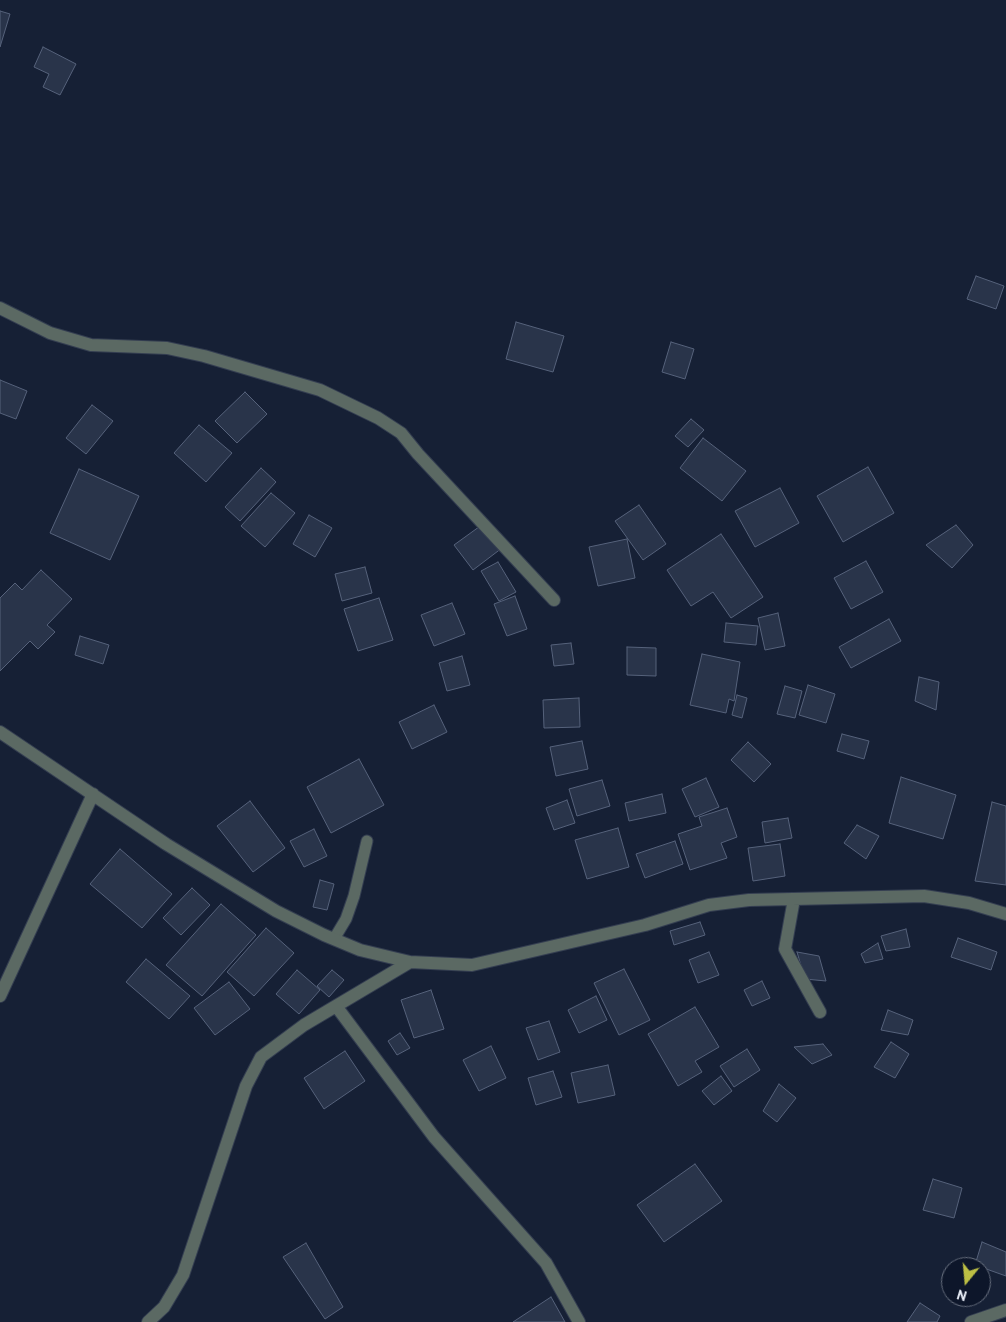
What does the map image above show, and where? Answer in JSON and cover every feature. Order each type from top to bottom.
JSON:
[{"type":"street","points":[[0,308],[50,333],[91,345],[166,348],[213,359],[320,390],[378,418],[401,433],[418,454],[554,600]]},
{"type":"street","points":[[0,732],[166,844],[276,911],[360,950],[410,962],[472,965],[644,925],[709,905],[749,900],[924,896],[969,903],[1006,914]]},
{"type":"street","points":[[0,996],[93,794]]},
{"type":"street","points":[[794,899],[785,949],[820,1012]]},
{"type":"street","points":[[148,1322],[164,1307],[183,1275],[253,1068],[261,1057],[304,1025],[410,962]]},
{"type":"street","points":[[336,1006],[434,1137],[546,1263],[579,1322]]},
{"type":"street","points":[[971,1322],[1006,1310]]},
{"type":"lane","points":[[334,939],[346,919],[354,896],[367,841]]},
{"type":"building","points":[[0,11],[10,14],[0,47]]},
{"type":"building","points":[[43,47],[76,64],[60,95],[43,87],[49,74],[34,67]]},
{"type":"building","points":[[976,276],[1004,286],[996,309],[967,299]]},
{"type":"building","points":[[516,322],[564,336],[553,372],[506,359]]},
{"type":"building","points":[[671,342],[694,349],[685,379],[662,372]]},
{"type":"building","points":[[0,380],[27,391],[16,419],[0,413]]},
{"type":"building","points":[[245,392],[267,414],[237,443],[215,421]]},
{"type":"building","points":[[92,405],[113,421],[86,454],[66,438]]},
{"type":"building","points":[[691,419],[704,430],[688,447],[675,436]]},
{"type":"building","points":[[199,425],[232,453],[206,482],[174,453]]},
{"type":"building","points":[[703,438],[746,471],[722,501],[680,468]]},
{"type":"building","points":[[868,467],[894,513],[843,542],[817,496]]},
{"type":"building","points":[[261,468],[276,482],[240,521],[225,507]]},
{"type":"building","points":[[79,469],[139,496],[110,560],[50,533]]},
{"type":"building","points":[[780,488],[799,523],[755,547],[735,511]]},
{"type":"building","points":[[271,493],[295,513],[265,547],[241,526]]},
{"type":"building","points":[[639,505],[666,544],[643,560],[615,521]]},
{"type":"building","points":[[309,515],[332,528],[315,557],[293,544]]},
{"type":"building","points":[[483,524],[502,548],[473,570],[454,545]]},
{"type":"building","points":[[956,525],[973,545],[952,568],[926,545]]},
{"type":"building","points":[[721,534],[763,597],[731,618],[713,592],[691,606],[667,570]]},
{"type":"building","points":[[627,539],[635,578],[598,586],[589,547]]},
{"type":"building","points":[[866,561],[883,592],[851,609],[834,578]]},
{"type":"building","points":[[498,562],[516,592],[499,601],[481,571]]},
{"type":"building","points":[[365,567],[372,593],[342,601],[335,574]]},
{"type":"building","points":[[41,570],[72,599],[47,625],[55,632],[38,649],[30,641],[0,671],[0,598],[15,583],[22,590]]},
{"type":"building","points":[[515,596],[527,629],[507,636],[494,604]]},
{"type":"building","points":[[379,598],[393,640],[358,651],[344,609]]},
{"type":"building","points":[[452,603],[465,634],[434,646],[421,615]]},
{"type":"building","points":[[778,613],[785,646],[765,650],[758,618]]},
{"type":"building","points":[[889,619],[901,641],[851,668],[839,647]]},
{"type":"building","points":[[726,623],[758,626],[756,645],[724,642]]},
{"type":"building","points":[[80,636],[109,645],[103,664],[75,655]]},
{"type":"building","points":[[571,643],[574,664],[554,666],[551,645]]},
{"type":"building","points":[[627,647],[656,648],[656,676],[627,675]]},
{"type":"building","points":[[702,654],[740,662],[734,701],[729,699],[726,713],[690,705]]},
{"type":"building","points":[[462,656],[470,685],[447,691],[439,663]]},
{"type":"building","points":[[919,677],[939,682],[936,710],[915,701]]},
{"type":"building","points":[[808,685],[835,694],[826,723],[799,715]]},
{"type":"building","points":[[785,686],[802,691],[795,718],[777,714]]},
{"type":"building","points":[[737,695],[747,698],[742,718],[732,715]]},
{"type":"building","points":[[579,698],[580,727],[544,728],[543,700]]},
{"type":"building","points":[[434,705],[447,732],[412,749],[399,722]]},
{"type":"building","points":[[842,734],[869,741],[864,759],[837,751]]},
{"type":"building","points":[[582,741],[588,769],[556,776],[550,747]]},
{"type":"building","points":[[748,742],[771,764],[754,782],[731,760]]},
{"type":"building","points":[[359,759],[384,805],[331,833],[307,787]]},
{"type":"building","points":[[901,777],[956,795],[943,839],[889,823]]},
{"type":"building","points":[[706,778],[719,807],[695,817],[682,789]]},
{"type":"building","points":[[602,780],[610,806],[577,816],[569,789]]},
{"type":"building","points":[[662,794],[666,813],[629,821],[625,803]]},
{"type":"building","points":[[567,800],[575,823],[554,830],[546,808]]},
{"type":"building","points":[[250,801],[285,848],[253,872],[217,826]]},
{"type":"building","points":[[992,802],[1006,806],[1006,885],[975,881]]},
{"type":"building","points":[[727,808],[737,837],[721,843],[727,858],[690,870],[678,834],[702,826],[699,817]]},
{"type":"building","points":[[788,818],[792,838],[765,843],[762,822]]},
{"type":"building","points":[[857,825],[879,836],[866,859],[844,843]]},
{"type":"building","points":[[618,828],[629,867],[587,879],[575,840]]},
{"type":"building","points":[[314,829],[327,856],[304,867],[290,841]]},
{"type":"building","points":[[675,841],[683,864],[645,878],[636,854]]},
{"type":"building","points":[[780,844],[785,876],[753,881],[748,848]]},
{"type":"building","points":[[120,849],[172,894],[142,928],[90,884]]},
{"type":"building","points":[[320,880],[334,884],[327,910],[313,907]]},
{"type":"building","points":[[192,888],[210,905],[181,935],[163,918]]},
{"type":"building","points":[[221,904],[256,935],[202,996],[166,965]]},
{"type":"building","points":[[700,922],[705,935],[674,945],[670,931]]},
{"type":"building","points":[[266,928],[294,953],[254,996],[227,972]]},
{"type":"building","points":[[906,929],[910,947],[886,951],[881,936]]},
{"type":"building","points":[[958,938],[997,952],[991,970],[951,957]]},
{"type":"building","points":[[878,943],[883,959],[865,963],[861,954]]},
{"type":"building","points":[[709,952],[719,975],[698,983],[689,960]]},
{"type":"building","points":[[797,952],[819,956],[826,981],[805,979]]},
{"type":"building","points":[[146,959],[190,996],[169,1019],[126,982]]},
{"type":"building","points":[[624,969],[650,1020],[619,1035],[594,983]]},
{"type":"building","points":[[297,970],[320,990],[299,1014],[276,994]]},
{"type":"building","points":[[332,970],[344,980],[329,997],[317,986]]},
{"type":"building","points":[[762,981],[770,998],[752,1006],[744,990]]},
{"type":"building","points":[[229,982],[250,1009],[215,1035],[194,1008]]},
{"type":"building","points":[[431,990],[444,1029],[414,1038],[401,1000]]},
{"type":"building","points":[[596,996],[607,1020],[579,1033],[568,1010]]},
{"type":"building","points":[[695,1007],[719,1047],[695,1061],[702,1072],[678,1086],[648,1034]]},
{"type":"building","points":[[888,1010],[913,1020],[908,1035],[881,1030]]},
{"type":"building","points":[[549,1021],[560,1052],[538,1060],[526,1028]]},
{"type":"building","points":[[400,1033],[410,1048],[397,1055],[388,1041]]},
{"type":"building","points":[[891,1042],[909,1054],[895,1078],[874,1067]]},
{"type":"building","points":[[823,1044],[832,1055],[812,1064],[794,1047]]},
{"type":"building","points":[[491,1046],[506,1078],[479,1091],[463,1060]]},
{"type":"building","points":[[747,1049],[760,1070],[734,1087],[720,1066]]},
{"type":"building","points":[[345,1051],[365,1081],[324,1109],[304,1078]]},
{"type":"building","points":[[608,1065],[615,1095],[578,1103],[571,1073]]},
{"type":"building","points":[[553,1071],[562,1097],[536,1105],[528,1078]]},
{"type":"building","points":[[721,1076],[732,1091],[714,1105],[702,1091]]},
{"type":"building","points":[[779,1084],[796,1098],[777,1122],[763,1111]]},
{"type":"building","points":[[695,1164],[722,1201],[664,1242],[637,1205]]},
{"type":"building","points":[[933,1179],[962,1188],[954,1218],[923,1210]]},
{"type":"building","points":[[982,1242],[1006,1252],[1006,1276],[991,1271],[991,1257],[977,1257]]},
{"type":"building","points":[[306,1243],[343,1307],[325,1319],[283,1257]]},
{"type":"building","points":[[551,1297],[565,1322],[513,1322]]},
{"type":"building","points":[[920,1303],[940,1316],[937,1322],[907,1322]]}]
